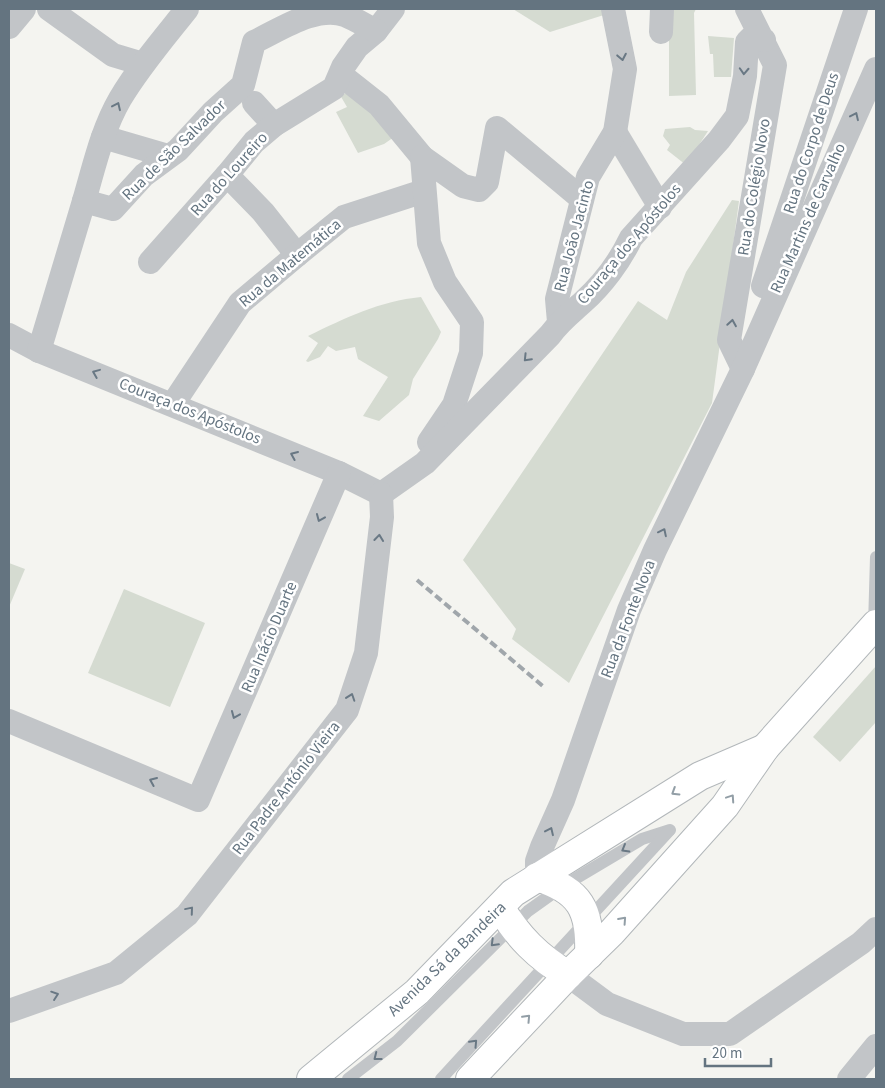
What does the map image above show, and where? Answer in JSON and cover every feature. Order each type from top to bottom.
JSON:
[{"type":"main road","points":[[470,1079],[558,969],[589,954],[725,806],[765,748],[875,625]]},
{"type":"main road","name":"Avenida Sá da Bandeira","points":[[311,1079],[505,917],[514,893],[700,776],[765,748]]},
{"type":"main road","points":[[537,877],[563,886],[576,897],[587,919],[590,932],[589,954]]},
{"type":"main road","points":[[505,917],[533,951],[558,969]]},
{"type":"street","points":[[9,27],[24,9]]},
{"type":"street","points":[[49,9],[113,55],[143,64]]},
{"type":"street","points":[[40,351],[103,137],[120,100],[143,64],[187,9]]},
{"type":"street","name":"Rua do Loureiro","points":[[150,262],[227,176],[254,142],[274,125],[334,88],[343,67],[357,47],[376,31],[393,9]]},
{"type":"street","name":"Rua João Jacinto","points":[[560,322],[557,299],[588,177],[615,132],[625,69],[613,9]]},
{"type":"street","points":[[661,32],[662,9]]},
{"type":"street","name":"Rua do Colégio Novo","points":[[743,369],[729,340],[775,65],[747,9]]},
{"type":"street","name":"Rua do Corpo de Deus","points":[[756,337],[760,294],[856,9]]},
{"type":"street","name":"Rua de São Salvador","points":[[84,201],[113,209],[144,175],[178,150],[213,112],[243,85],[254,42],[302,19],[320,14],[343,15],[376,31]]},
{"type":"street","name":"Couraça dos Apóstolos","points":[[381,494],[425,463],[550,335],[560,322],[583,302],[622,256],[631,238],[660,207],[737,116],[744,76],[747,42],[751,38],[757,37],[764,40]]},
{"type":"street","name":"Rua Martins de Carvalho","points":[[743,369],[876,69]]},
{"type":"street","points":[[341,75],[379,105],[422,157],[463,186],[479,190],[487,182],[497,128],[582,199]]},
{"type":"street","points":[[254,103],[274,125]]},
{"type":"street","points":[[615,132],[660,207]]},
{"type":"street","points":[[103,137],[168,156]]},
{"type":"street","points":[[422,157],[429,243],[445,282],[472,322],[471,353],[454,405],[444,422],[425,446],[425,463]]},
{"type":"street","points":[[227,176],[263,212],[297,255]]},
{"type":"street","name":"Rua da Matemática","points":[[173,404],[240,303],[344,217],[424,191]]},
{"type":"street","name":"Couraça dos Apóstolos","points":[[9,335],[40,351],[340,473]]},
{"type":"street","name":"Rua da Fonte Nova","points":[[537,877],[538,861],[542,847],[563,800],[629,610],[655,550],[743,369]]},
{"type":"street","points":[[340,473],[381,494]]},
{"type":"street","name":"Rua Inácio Duarte","points":[[9,721],[198,800],[340,473]]},
{"type":"street","name":"Rua Padre António Vieira","points":[[9,1011],[116,973],[187,915],[347,710],[366,653],[382,517],[381,494]]},
{"type":"street","points":[[558,969],[607,1004],[683,1034],[730,1034],[860,943],[876,928]]},
{"type":"street","points":[[849,1079],[876,1046]]},
{"type":"lane","points":[[875,625],[876,557]]},
{"type":"lane","points":[[348,1079],[397,1041],[505,917],[528,911],[563,886],[642,839],[670,830],[587,919],[558,969],[441,1079]]},
{"type":"shaded area","points":[[513,9],[606,9],[607,14],[550,32]]},
{"type":"shaded area","points":[[669,9],[696,9],[694,13],[696,95],[669,96]]},
{"type":"shaded area","points":[[708,36],[734,38],[731,77],[714,77],[713,54],[710,54]]},
{"type":"shaded area","points":[[356,91],[397,135],[384,144],[358,153],[336,112],[347,107],[340,95]]},
{"type":"shaded area","points":[[690,127],[695,130],[708,131],[686,165],[667,150],[670,145],[663,136],[665,129]]},
{"type":"shaded area","points":[[732,200],[739,201],[712,403],[569,683],[512,639],[516,629],[463,560],[638,301],[667,320],[686,272]]},
{"type":"shaded area","points":[[421,297],[441,332],[438,339],[413,379],[409,395],[379,421],[363,416],[388,377],[358,359],[355,347],[336,351],[328,346],[320,357],[308,362],[306,361],[318,343],[308,336],[377,306]]},
{"type":"shaded area","points":[[9,563],[25,569],[9,607]]},
{"type":"shaded area","points":[[124,589],[205,623],[170,707],[88,673]]},
{"type":"shaded area","points":[[876,666],[876,722],[840,762],[813,737]]},
{"type":"railway","points":[[417,580],[544,687]]}]
